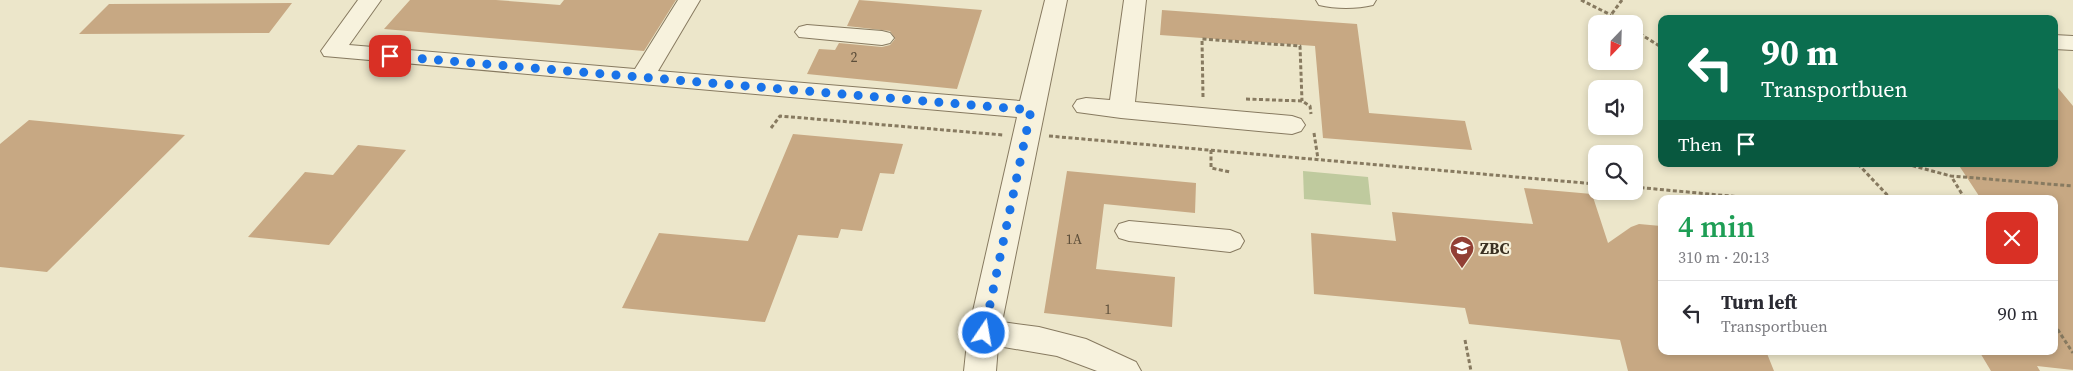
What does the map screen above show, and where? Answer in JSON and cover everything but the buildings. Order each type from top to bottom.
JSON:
[{"type":"street","points":[[370,0],[333,51],[642,77],[1028,122]]},
{"type":"street","points":[[642,77],[689,0]]},
{"type":"street","points":[[1056,0],[1028,122],[980,358],[1047,340],[1102,358],[1125,371]]},
{"type":"street","points":[[1121,110],[1135,0]]},
{"type":"street","points":[[1328,0],[1365,0]]},
{"type":"street","points":[[807,32],[882,38]]},
{"type":"street","points":[[2058,42],[2073,43]]},
{"type":"street","points":[[1086,106],[1292,125]]},
{"type":"street","points":[[1129,231],[1230,241]]},
{"type":"path","points":[[1581,0],[1611,15],[1622,0]]},
{"type":"path","points":[[1643,36],[1658,45]]},
{"type":"path","points":[[1203,97],[1202,39],[1300,46],[1302,101]]},
{"type":"path","points":[[771,128],[780,116],[1002,135],[1028,122],[1211,150],[1588,183]]},
{"type":"path","points":[[1211,150],[1211,168],[1230,172]]},
{"type":"path","points":[[1861,167],[1887,195]]},
{"type":"path","points":[[1917,167],[1951,176],[2073,186]]},
{"type":"path","points":[[1951,176],[1963,195]]},
{"type":"path","points":[[1643,188],[1719,195]]},
{"type":"path","points":[[2058,330],[2073,353]]},
{"type":"path","points":[[1465,340],[1471,371]]},
{"type":"green space","points":[[1303,171],[1368,177],[1371,205],[1304,199]]},
{"type":"place","name":"ZBC","points":[[1462,269]]},
{"type":"route","points":[[390,56],[1031,110],[984,333]]}]
